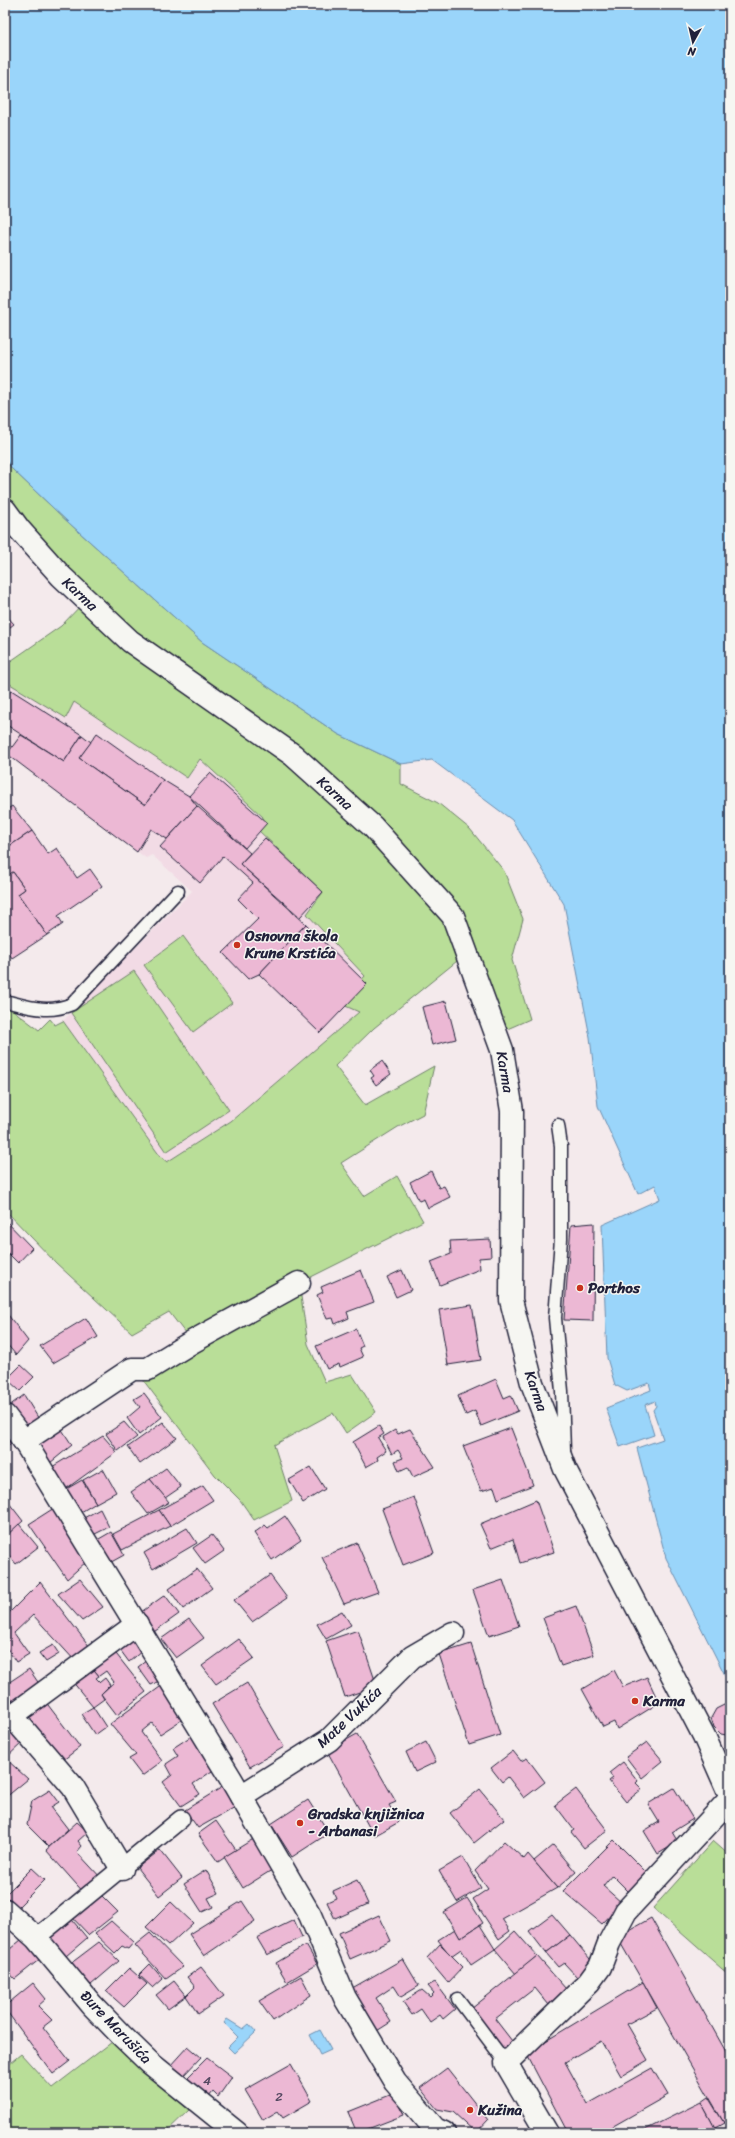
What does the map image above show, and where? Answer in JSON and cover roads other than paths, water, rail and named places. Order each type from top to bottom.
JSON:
[{"type":"street","name":"Karma","points":[[5,510],[19,529],[61,576],[130,641],[293,755],[373,827],[454,916],[502,1050],[512,1111],[511,1300],[532,1383],[565,1469],[704,1736],[730,1795]]},
{"type":"street","points":[[24,1441],[132,1369],[148,1369],[192,1342],[299,1283]]},
{"type":"street","points":[[5,1416],[24,1441],[241,1796],[310,1915],[345,1998],[395,2082],[437,2132]]},
{"type":"street","points":[[122,1869],[73,1787],[9,1718],[137,1624]]},
{"type":"street","name":"Mate Vukića","points":[[241,1796],[329,1740],[412,1657],[453,1633]]},
{"type":"street","points":[[547,2133],[506,2063],[589,1982],[600,1967],[609,1943],[626,1911],[730,1799]]},
{"type":"street","points":[[36,1938],[122,1869],[181,1819]]},
{"type":"street","name":"Đure Marušića","points":[[5,1910],[36,1938],[92,2005],[120,2035],[150,2063],[237,2133]]},
{"type":"lane","points":[[5,1001],[37,1009],[58,1010],[72,1004],[178,891]]},
{"type":"lane","points":[[558,1125],[561,1146],[560,1239],[555,1318],[562,1391],[565,1469]]},
{"type":"lane","points":[[458,1999],[506,2063]]},
{"type":"water","points":[[5,5],[730,5],[730,1685],[666,1558],[637,1448],[663,1439],[653,1410],[656,1406],[655,1401],[645,1405],[654,1435],[620,1447],[606,1408],[651,1390],[649,1383],[627,1391],[615,1385],[607,1358],[602,1225],[660,1199],[655,1185],[638,1194],[598,1106],[590,1037],[564,904],[512,820],[432,760],[401,764],[338,734],[202,642],[69,523],[12,469],[5,458]]},
{"type":"water","points":[[227,2019],[243,2029],[249,2024],[256,2032],[234,2053],[228,2047],[238,2037],[224,2023]]},
{"type":"water","points":[[320,2030],[331,2050],[320,2055],[310,2035]]},
{"type":"place","name":"Osnovna škola Krune Krstića","points":[[237,945]]},
{"type":"place","name":"Porthos","points":[[580,1288]]},
{"type":"place","name":"Karma","points":[[635,1701]]},
{"type":"place","name":"Gradska knjižnica - Arbanasi","points":[[300,1823]]},
{"type":"place","name":"Kužina","points":[[470,2110]]}]
